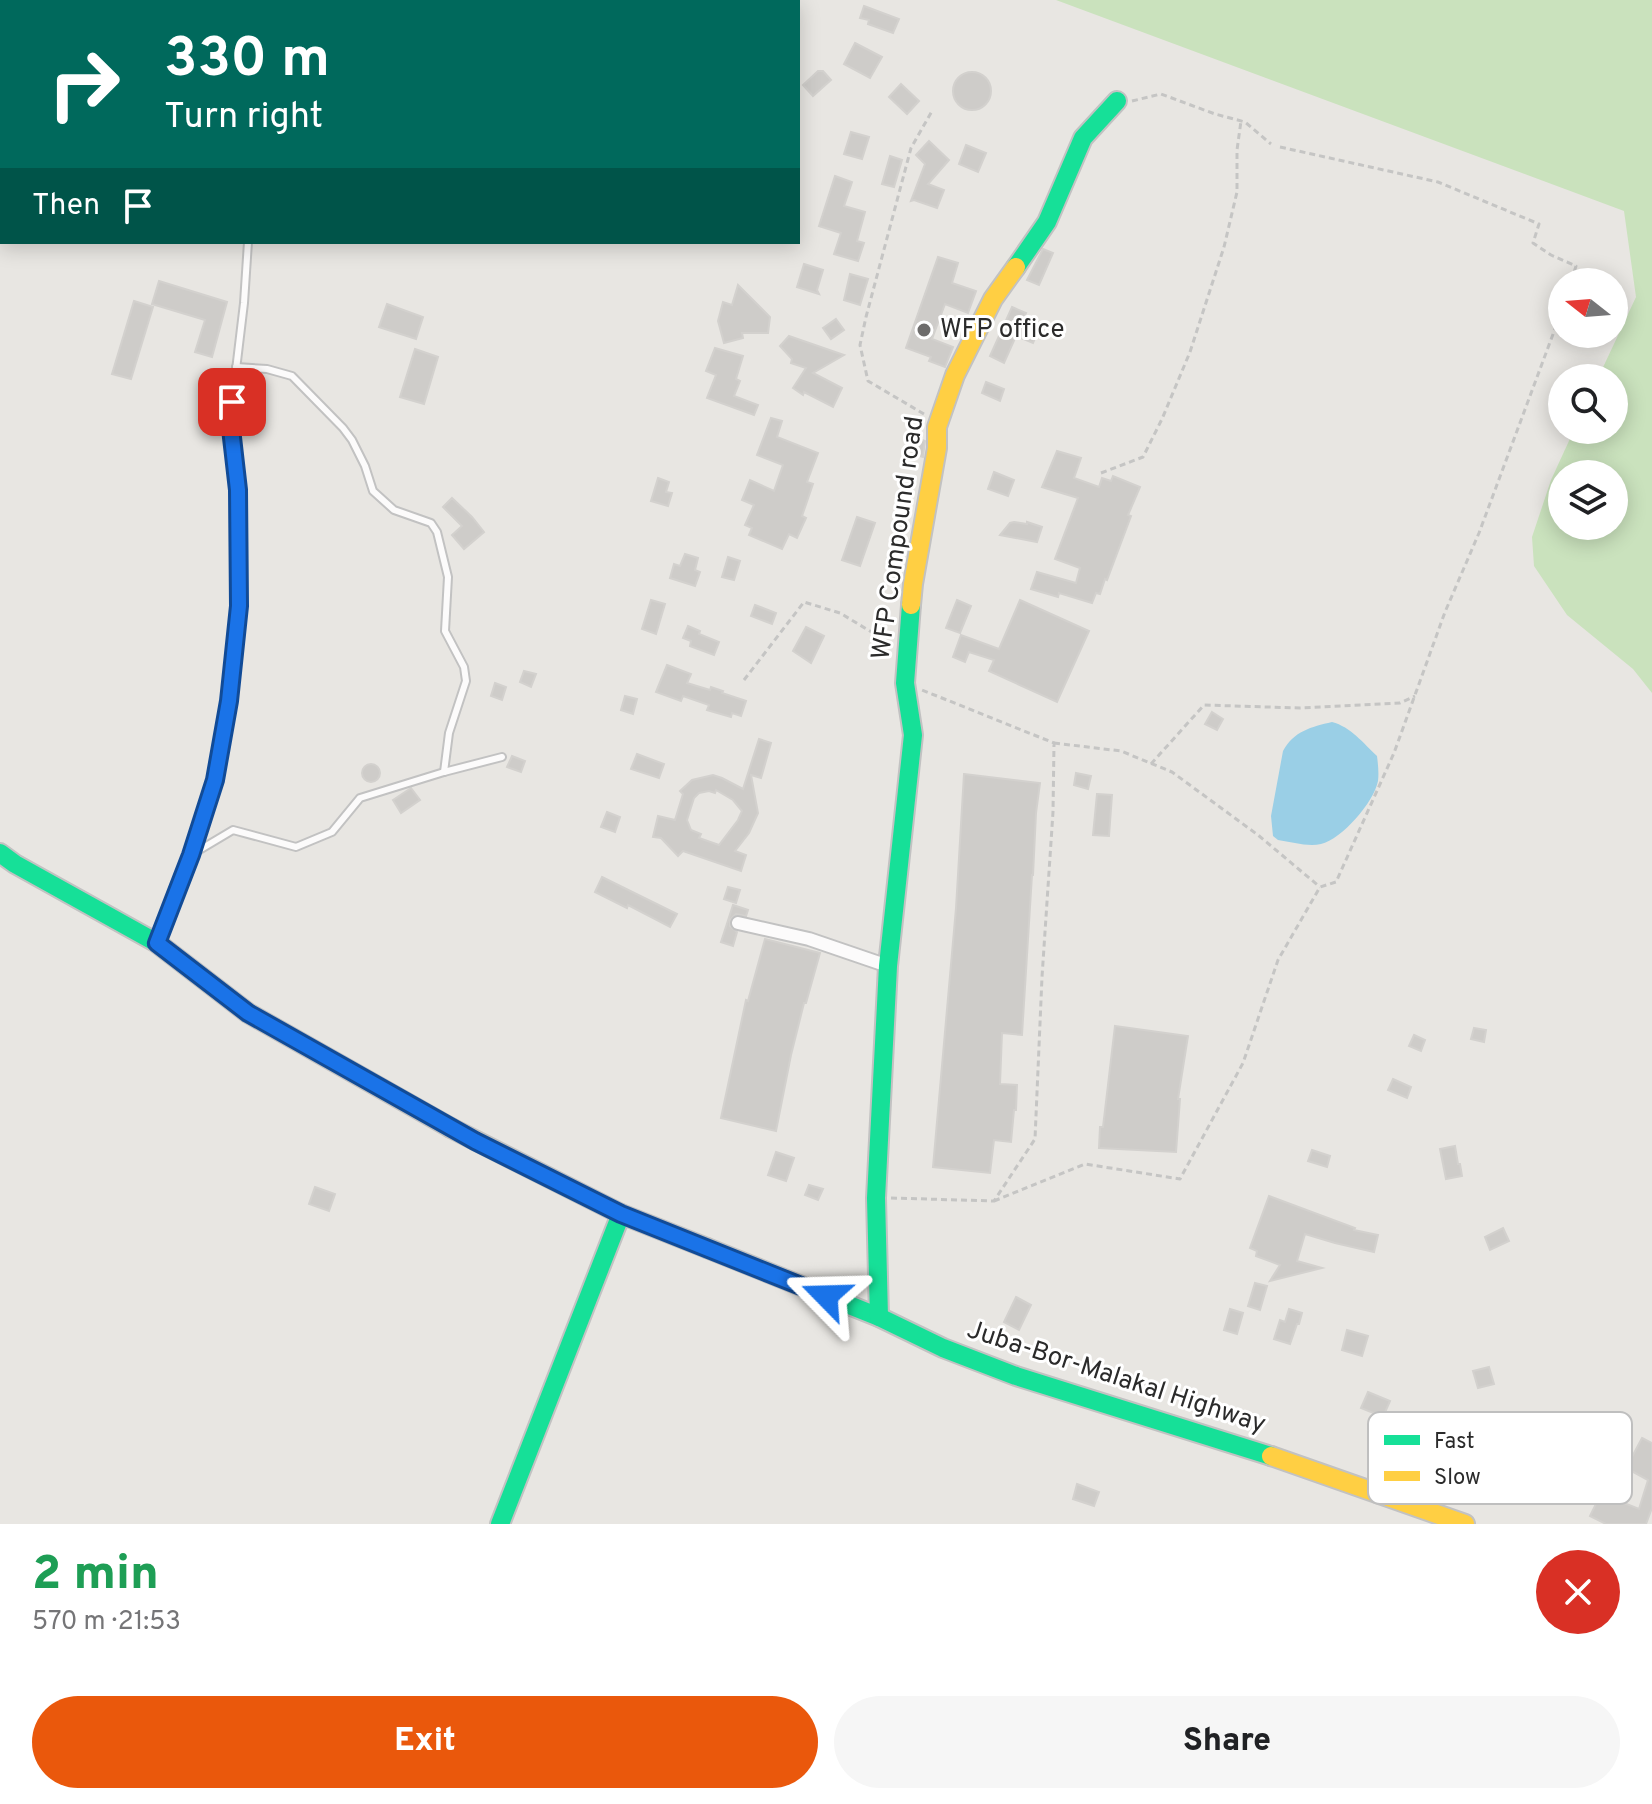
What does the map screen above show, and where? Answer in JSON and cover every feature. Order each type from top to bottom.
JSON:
[{"type":"main road","name":"WFP Compound road","points":[[879,1317],[876,1198],[888,966],[913,735],[905,683],[913,584],[937,448],[937,427],[955,375],[993,299],[1047,222],[1083,138],[1115,103]]},
{"type":"main road","name":"Juba-Bor-Malakal Highway","points":[[0,853],[157,943],[260,1020],[475,1141],[621,1214],[879,1317],[943,1348],[1016,1376],[1314,1470],[1368,1492]]},
{"type":"main road","points":[[500,1524],[621,1214]]},
{"type":"main road","name":"Juba-Bor-Malakal Highway","points":[[1396,1504],[1435,1520],[1465,1524]]},
{"type":"street","points":[[738,923],[809,939],[888,966]]},
{"type":"lane","points":[[157,943],[191,855],[215,780],[229,701],[239,606],[238,490],[230,420],[248,244]]},
{"type":"lane","points":[[236,367],[267,369],[292,376],[352,440],[373,491],[394,510],[431,523],[437,532],[448,577],[445,631],[464,667],[466,681],[449,733],[444,772]]},
{"type":"lane","points":[[191,855],[233,830],[296,847],[332,832],[360,798],[502,757]]},
{"type":"path","points":[[1115,103],[1161,94],[1245,122],[1271,144]]},
{"type":"path","points":[[932,111],[911,148],[860,345],[868,381],[922,412],[937,427]]},
{"type":"path","points":[[1101,473],[1143,457],[1190,352],[1234,206],[1241,121]]},
{"type":"path","points":[[1280,147],[1438,182],[1505,208],[1539,224],[1533,243],[1575,268]]},
{"type":"path","points":[[876,1198],[994,1201],[1085,1164],[1180,1179],[1243,1063],[1278,960],[1320,887],[1336,882],[1394,753],[1548,348]]},
{"type":"path","points":[[744,680],[804,602],[852,620],[888,642],[893,656]]},
{"type":"path","points":[[905,683],[1054,743],[1121,751],[1172,772],[1258,835],[1320,887]]},
{"type":"path","points":[[1151,764],[1204,705],[1300,708],[1400,703],[1415,695]]},
{"type":"path","points":[[994,1201],[1035,1139],[1054,743]]},
{"type":"green space","points":[[1056,0],[1652,0],[1652,693],[1633,669],[1567,615],[1534,566],[1532,537],[1548,489],[1548,540],[1628,540],[1628,460],[1560,460],[1568,444],[1628,444],[1628,364],[1605,364],[1612,348],[1628,348],[1628,314],[1636,297],[1624,211]]},
{"type":"water","points":[[1332,722],[1351,732],[1377,756],[1375,790],[1356,818],[1329,841],[1311,845],[1278,840],[1273,836],[1271,816],[1283,751],[1298,734]]},
{"type":"building","points":[[864,6],[899,19],[893,33],[860,18]]},
{"type":"building","points":[[855,43],[882,57],[870,78],[844,64]]},
{"type":"building","points":[[818,71],[823,71],[831,80],[813,96],[803,85]]},
{"type":"building","points":[[972,72],[985,78],[991,91],[985,104],[972,110],[959,104],[953,91],[959,78]]},
{"type":"building","points":[[901,84],[919,101],[907,114],[889,97]]},
{"type":"building","points":[[851,132],[869,137],[862,159],[844,154]]},
{"type":"building","points":[[929,141],[949,160],[928,184],[944,190],[937,208],[911,201],[925,164],[916,155]]},
{"type":"building","points":[[966,145],[986,153],[978,172],[959,164]]},
{"type":"building","points":[[890,156],[902,160],[894,187],[882,184]]},
{"type":"building","points":[[835,176],[852,182],[844,206],[865,212],[857,241],[864,243],[858,261],[834,254],[841,233],[819,226]]},
{"type":"building","points":[[1043,249],[1053,253],[1039,285],[1027,280]]},
{"type":"building","name":"WFP office","points":[[938,257],[958,263],[952,283],[976,291],[968,313],[945,304],[932,339],[953,347],[945,367],[929,361],[931,357],[906,348]]},
{"type":"building","points":[[804,264],[823,270],[817,290],[819,294],[797,287]]},
{"type":"building","points":[[850,274],[868,279],[860,305],[844,300]]},
{"type":"building","points":[[159,281],[227,302],[212,357],[195,352],[205,320],[152,304]]},
{"type":"building","points":[[738,285],[770,317],[768,333],[742,333],[743,338],[724,343],[718,321],[723,302],[732,305]]},
{"type":"building","points":[[134,301],[153,307],[131,379],[112,374]]},
{"type":"building","points":[[387,304],[423,317],[416,339],[379,327]]},
{"type":"building","points":[[1012,307],[1026,313],[1024,317],[1041,324],[1033,343],[1016,336],[1004,363],[990,356]]},
{"type":"building","points":[[836,319],[844,330],[831,339],[823,328]]},
{"type":"building","points":[[789,336],[844,355],[813,373],[842,388],[833,407],[793,388],[806,368],[791,363],[792,359],[780,346]]},
{"type":"building","points":[[715,348],[743,356],[736,379],[740,381],[734,396],[758,405],[754,415],[707,398],[716,375],[706,371]]},
{"type":"building","points":[[415,349],[438,357],[424,404],[400,397]]},
{"type":"building","points":[[986,382],[1004,389],[1000,401],[982,393]]},
{"type":"building","points":[[771,418],[782,421],[777,437],[818,453],[807,482],[813,484],[802,516],[806,518],[797,538],[789,534],[782,549],[749,535],[752,528],[745,525],[754,505],[742,500],[750,480],[774,491],[783,465],[757,455]]},
{"type":"building","points":[[918,438],[925,441],[923,457],[913,454]]},
{"type":"building","points":[[1057,451],[1081,458],[1074,478],[1099,487],[1102,478],[1111,481],[1113,476],[1140,487],[1107,580],[1092,603],[1031,589],[1037,572],[1076,583],[1080,568],[1055,559],[1078,498],[1042,487]]},
{"type":"building","points":[[994,472],[1014,480],[1008,496],[988,489]]},
{"type":"building","points":[[658,478],[669,482],[666,492],[672,493],[668,506],[651,501]]},
{"type":"building","points":[[452,498],[484,532],[464,549],[452,535],[462,526],[443,507]]},
{"type":"building","points":[[857,517],[875,523],[860,566],[842,560]]},
{"type":"building","points":[[1014,522],[1042,527],[1037,542],[1000,535]]},
{"type":"building","points":[[685,554],[698,558],[695,570],[700,572],[695,586],[670,578],[674,564],[680,566]]},
{"type":"building","points":[[728,557],[740,561],[734,580],[722,577]]},
{"type":"building","points":[[651,600],[665,604],[656,634],[642,629]]},
{"type":"building","points":[[957,600],[971,606],[960,633],[946,628]]},
{"type":"building","points":[[1020,600],[1089,631],[1057,702],[989,671],[994,660],[969,652],[965,662],[953,657],[961,635],[999,649]]},
{"type":"building","points":[[755,605],[776,613],[772,624],[751,616]]},
{"type":"building","points":[[688,626],[719,642],[714,655],[690,646],[691,641],[683,638]]},
{"type":"building","points":[[806,627],[824,636],[811,663],[793,651]]},
{"type":"building","points":[[667,665],[691,674],[687,683],[710,690],[711,687],[746,701],[741,716],[732,713],[731,717],[707,710],[709,705],[683,696],[681,701],[656,692]]},
{"type":"building","points":[[524,671],[536,674],[531,687],[520,682]]},
{"type":"building","points":[[495,683],[506,687],[502,700],[491,696]]},
{"type":"building","points":[[625,696],[637,699],[633,714],[621,710]]},
{"type":"building","points":[[1212,712],[1223,719],[1217,730],[1205,724]]},
{"type":"building","points":[[759,739],[771,743],[761,778],[751,775],[758,813],[749,833],[735,851],[746,855],[741,871],[683,851],[678,856],[661,838],[653,837],[658,816],[675,820],[683,794],[680,791],[692,780],[713,775],[743,789]],"holes":[[[716,790],[733,800],[742,811],[719,845],[699,838],[701,834],[691,830],[687,820],[694,798],[699,793],[715,793]]]},
{"type":"building","points":[[637,754],[664,764],[659,778],[631,769]]},
{"type":"building","points":[[512,756],[525,761],[521,772],[507,767]]},
{"type":"building","points":[[371,764],[380,773],[371,782],[362,773]]},
{"type":"building","points":[[1076,773],[1091,776],[1088,789],[1074,785]]},
{"type":"building","points":[[964,774],[1040,783],[1022,1035],[1002,1033],[1000,1084],[1017,1085],[1016,1110],[1011,1142],[994,1140],[990,1173],[933,1167],[956,908]]},
{"type":"building","points":[[411,788],[420,800],[401,813],[393,800]]},
{"type":"building","points":[[1097,794],[1112,795],[1109,836],[1093,835]]},
{"type":"building","points":[[607,812],[620,817],[615,832],[601,827]]},
{"type":"building","points":[[602,877],[677,914],[670,927],[595,892]]},
{"type":"building","points":[[728,887],[740,890],[736,903],[724,899]]},
{"type":"building","points":[[733,905],[748,910],[746,916],[736,914],[730,920],[730,926],[737,932],[733,946],[721,942]]},
{"type":"building","points":[[765,939],[820,953],[791,1055],[776,1131],[721,1118],[746,1000]]},
{"type":"building","points":[[1115,1026],[1188,1036],[1178,1099],[1176,1152],[1099,1148]]},
{"type":"building","points":[[1474,1028],[1486,1030],[1484,1042],[1471,1039]]},
{"type":"building","points":[[1414,1035],[1425,1040],[1421,1051],[1409,1046]]},
{"type":"building","points":[[1393,1079],[1411,1087],[1407,1098],[1388,1090]]},
{"type":"building","points":[[1455,1146],[1462,1176],[1446,1179],[1440,1149]]},
{"type":"building","points":[[1312,1150],[1330,1156],[1327,1167],[1308,1161]]},
{"type":"building","points":[[776,1152],[794,1158],[786,1181],[768,1175]]},
{"type":"building","points":[[809,1185],[823,1189],[818,1200],[805,1195]]},
{"type":"building","points":[[315,1187],[335,1194],[329,1211],[309,1204]]},
{"type":"building","points":[[1269,1196],[1354,1230],[1378,1235],[1374,1252],[1305,1234],[1297,1261],[1322,1268],[1270,1281],[1280,1265],[1256,1256],[1257,1251],[1250,1248]]},
{"type":"building","points":[[1503,1228],[1509,1241],[1490,1250],[1485,1237]]},
{"type":"building","points":[[1255,1283],[1267,1286],[1260,1310],[1248,1306]]},
{"type":"building","points":[[1016,1297],[1031,1305],[1019,1330],[1004,1322]]},
{"type":"building","points":[[1230,1309],[1243,1313],[1237,1334],[1224,1330]]},
{"type":"building","points":[[1289,1309],[1302,1313],[1290,1344],[1274,1339],[1280,1320],[1285,1322]]},
{"type":"building","points":[[1347,1330],[1368,1336],[1362,1356],[1342,1350]]},
{"type":"building","points":[[1489,1367],[1494,1384],[1478,1388],[1473,1371]]},
{"type":"building","points":[[1368,1392],[1390,1401],[1385,1412],[1361,1408]]},
{"type":"building","points":[[1642,1438],[1652,1443],[1652,1508],[1646,1524],[1606,1524],[1590,1516],[1596,1504],[1626,1504],[1639,1509],[1648,1480],[1632,1471],[1632,1457]]},
{"type":"building","points":[[1077,1484],[1099,1492],[1094,1506],[1073,1499]]},
{"type":"traffic: fast","points":[[1016,267],[1047,222],[1083,138],[1117,101]]},
{"type":"traffic: fast","points":[[879,1317],[876,1198],[888,966],[913,735],[905,683],[911,605]]},
{"type":"traffic: fast","points":[[0,853],[157,943],[248,1013],[451,1128]]},
{"type":"traffic: fast","points":[[500,1524],[621,1214]]},
{"type":"traffic: fast","points":[[707,1248],[1016,1376],[1271,1456]]},
{"type":"traffic: slow","points":[[911,605],[937,448],[937,427],[955,375],[993,299],[1016,267]]},
{"type":"traffic: slow","points":[[451,1128],[621,1214],[707,1248]]},
{"type":"traffic: slow","points":[[1271,1456],[1368,1490]]},
{"type":"traffic: slow","points":[[1408,1504],[1465,1524]]},
{"type":"place","name":"WFP office","points":[[924,330]]},
{"type":"route","points":[[232,402],[230,420],[238,490],[239,606],[229,701],[215,780],[191,855],[157,943],[248,1013],[475,1141],[621,1214],[826,1296]]}]
